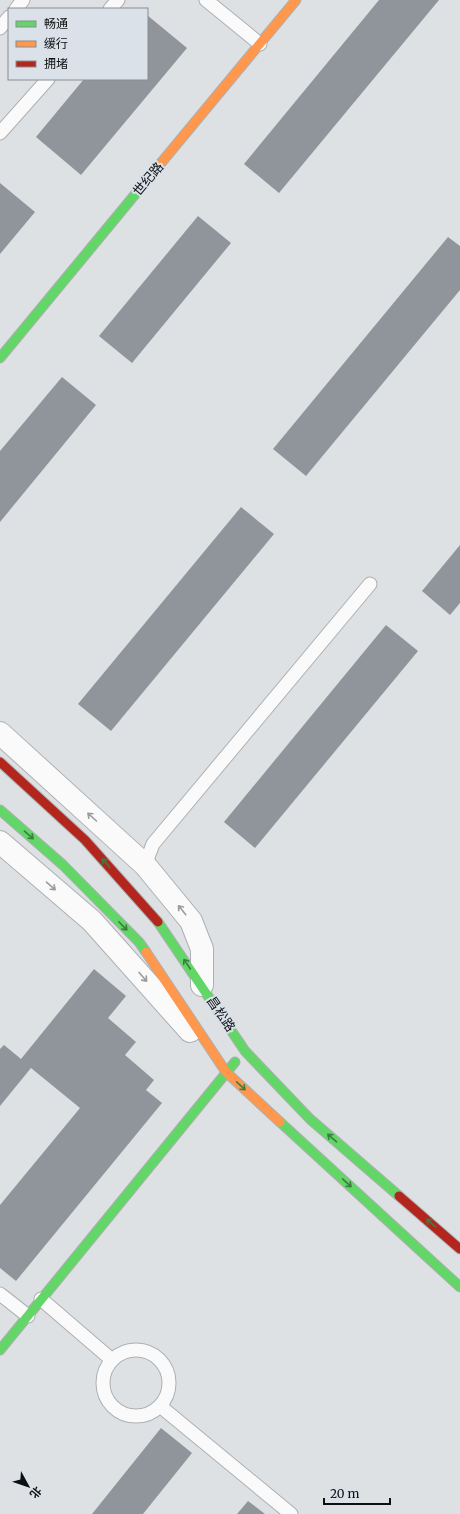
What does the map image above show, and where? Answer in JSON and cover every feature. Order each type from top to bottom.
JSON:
[{"type":"main road","name":"世纪路","points":[[0,358],[296,0]]},
{"type":"main road","name":"昌松路","points":[[0,762],[85,840],[164,929],[245,1051],[310,1119],[460,1249]]},
{"type":"main road","points":[[0,810],[63,865],[139,942],[226,1072],[460,1287]]},
{"type":"main road","points":[[0,1350],[226,1072],[245,1051]]},
{"type":"street","points":[[0,733],[145,865],[191,922],[202,949],[202,986]]},
{"type":"street","points":[[0,842],[92,922],[226,1072]]},
{"type":"lane","points":[[17,8],[23,0]]},
{"type":"lane","points":[[111,8],[118,0]]},
{"type":"lane","points":[[206,0],[260,44]]},
{"type":"lane","points":[[0,28],[8,19]]},
{"type":"lane","points":[[0,133],[47,80]]},
{"type":"lane","points":[[145,865],[152,844],[370,584]]},
{"type":"lane","points":[[0,1294],[28,1316]]},
{"type":"lane","points":[[41,1299],[112,1360]]},
{"type":"lane","points":[[131,1350],[141,1350],[160,1358],[170,1377],[170,1388],[167,1398],[152,1413],[142,1416],[132,1416],[122,1413],[113,1407],[107,1399],[103,1389],[103,1378],[106,1368],[112,1360],[121,1353],[131,1350]]},
{"type":"lane","points":[[160,1406],[291,1514]]},
{"type":"building","points":[[379,0],[439,0],[279,193],[244,164]]},
{"type":"building","points":[[148,16],[187,48],[81,175],[36,137],[83,80],[148,80]]},
{"type":"building","points":[[0,183],[35,212],[0,254]]},
{"type":"building","points":[[198,216],[231,243],[132,363],[99,336]]},
{"type":"building","points":[[448,237],[460,246],[460,290],[306,476],[273,449]]},
{"type":"building","points":[[62,377],[96,405],[0,522],[0,451]]},
{"type":"building","points":[[241,507],[274,534],[111,731],[78,704]]},
{"type":"building","points":[[460,545],[460,603],[450,615],[422,591]]},
{"type":"building","points":[[386,625],[418,651],[255,848],[224,822]]},
{"type":"building","points":[[94,969],[126,996],[108,1018],[136,1042],[125,1055],[154,1080],[146,1090],[162,1103],[16,1281],[0,1268],[0,1205],[80,1108],[31,1068],[0,1106],[0,1049],[4,1045],[21,1059]]},
{"type":"building","points":[[161,1428],[192,1453],[143,1514],[92,1514]]},
{"type":"building","points":[[248,1501],[265,1514],[237,1514]]},
{"type":"traffic: fast","points":[[0,358],[161,163]]},
{"type":"traffic: fast","points":[[0,810],[63,865],[139,942],[146,952]]},
{"type":"traffic: fast","points":[[158,922],[245,1051],[310,1119],[399,1196]]},
{"type":"traffic: fast","points":[[0,1350],[235,1062]]},
{"type":"traffic: fast","points":[[280,1122],[460,1287]]},
{"type":"traffic: slow","points":[[161,163],[296,0]]},
{"type":"traffic: slow","points":[[146,952],[226,1072],[280,1122]]},
{"type":"traffic: jam","points":[[0,762],[85,840],[158,922]]},
{"type":"traffic: jam","points":[[399,1196],[460,1249]]}]
